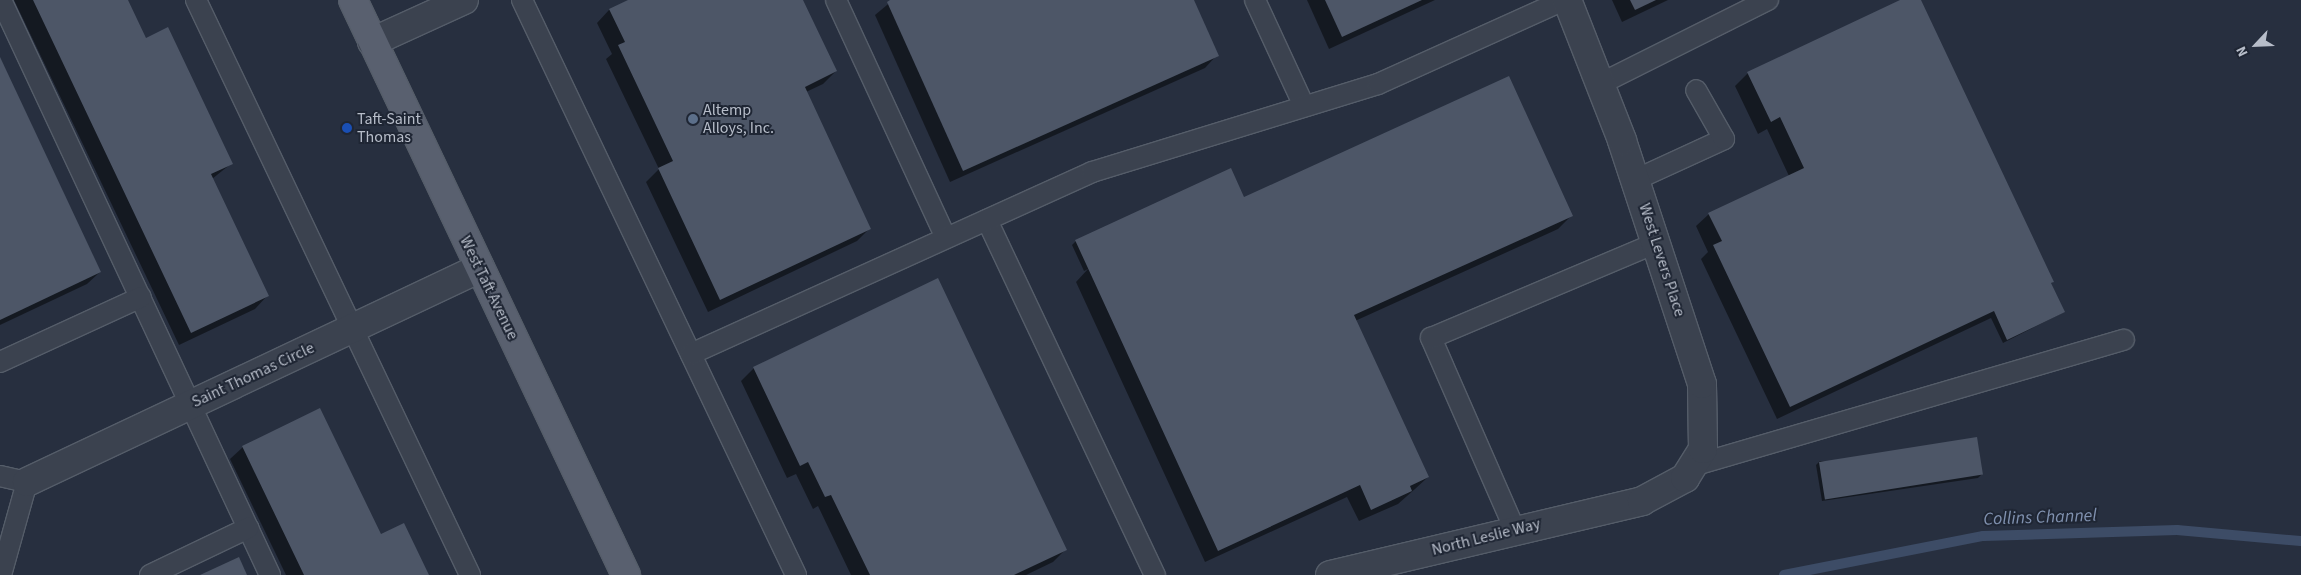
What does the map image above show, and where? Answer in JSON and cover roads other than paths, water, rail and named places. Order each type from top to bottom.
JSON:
[{"type":"main road","name":"West Taft Avenue","points":[[353,0],[626,575]]},
{"type":"street","points":[[372,42],[464,0]]},
{"type":"street","name":"West Levers Place","points":[[1566,0],[1600,84],[1635,180],[1702,384],[1703,449],[1685,478],[1642,501]]},
{"type":"street","name":"Saint Thomas Circle","points":[[27,482],[480,268]]},
{"type":"street","name":"North Leslie Way","points":[[1330,575],[1642,501]]},
{"type":"lane","points":[[2,0],[270,575]]},
{"type":"lane","points":[[196,0],[354,328],[470,575]]},
{"type":"lane","points":[[522,0],[796,575]]},
{"type":"lane","points":[[836,0],[946,238]]},
{"type":"lane","points":[[1255,0],[1304,106]]},
{"type":"lane","points":[[691,354],[1092,172],[1378,84],[1566,0]]},
{"type":"lane","points":[[1600,84],[1768,0]]},
{"type":"lane","points":[[1635,180],[1724,139],[1696,90]]},
{"type":"lane","points":[[987,220],[1155,575]]},
{"type":"lane","points":[[1514,530],[1432,338],[1656,243]]},
{"type":"lane","points":[[0,362],[141,296]]},
{"type":"lane","points":[[1692,466],[2124,340]]},
{"type":"lane","points":[[0,476],[27,482],[1,575]]},
{"type":"lane","points":[[150,575],[248,528]]},
{"type":"waterway","name":"Collins Channel","points":[[1784,575],[1983,536],[2177,530],[2301,541]]},
{"type":"place","name":"Altemp Alloys, Inc.","points":[[693,119]]},
{"type":"place","name":"Taft-Saint Thomas","points":[[347,128]]}]
